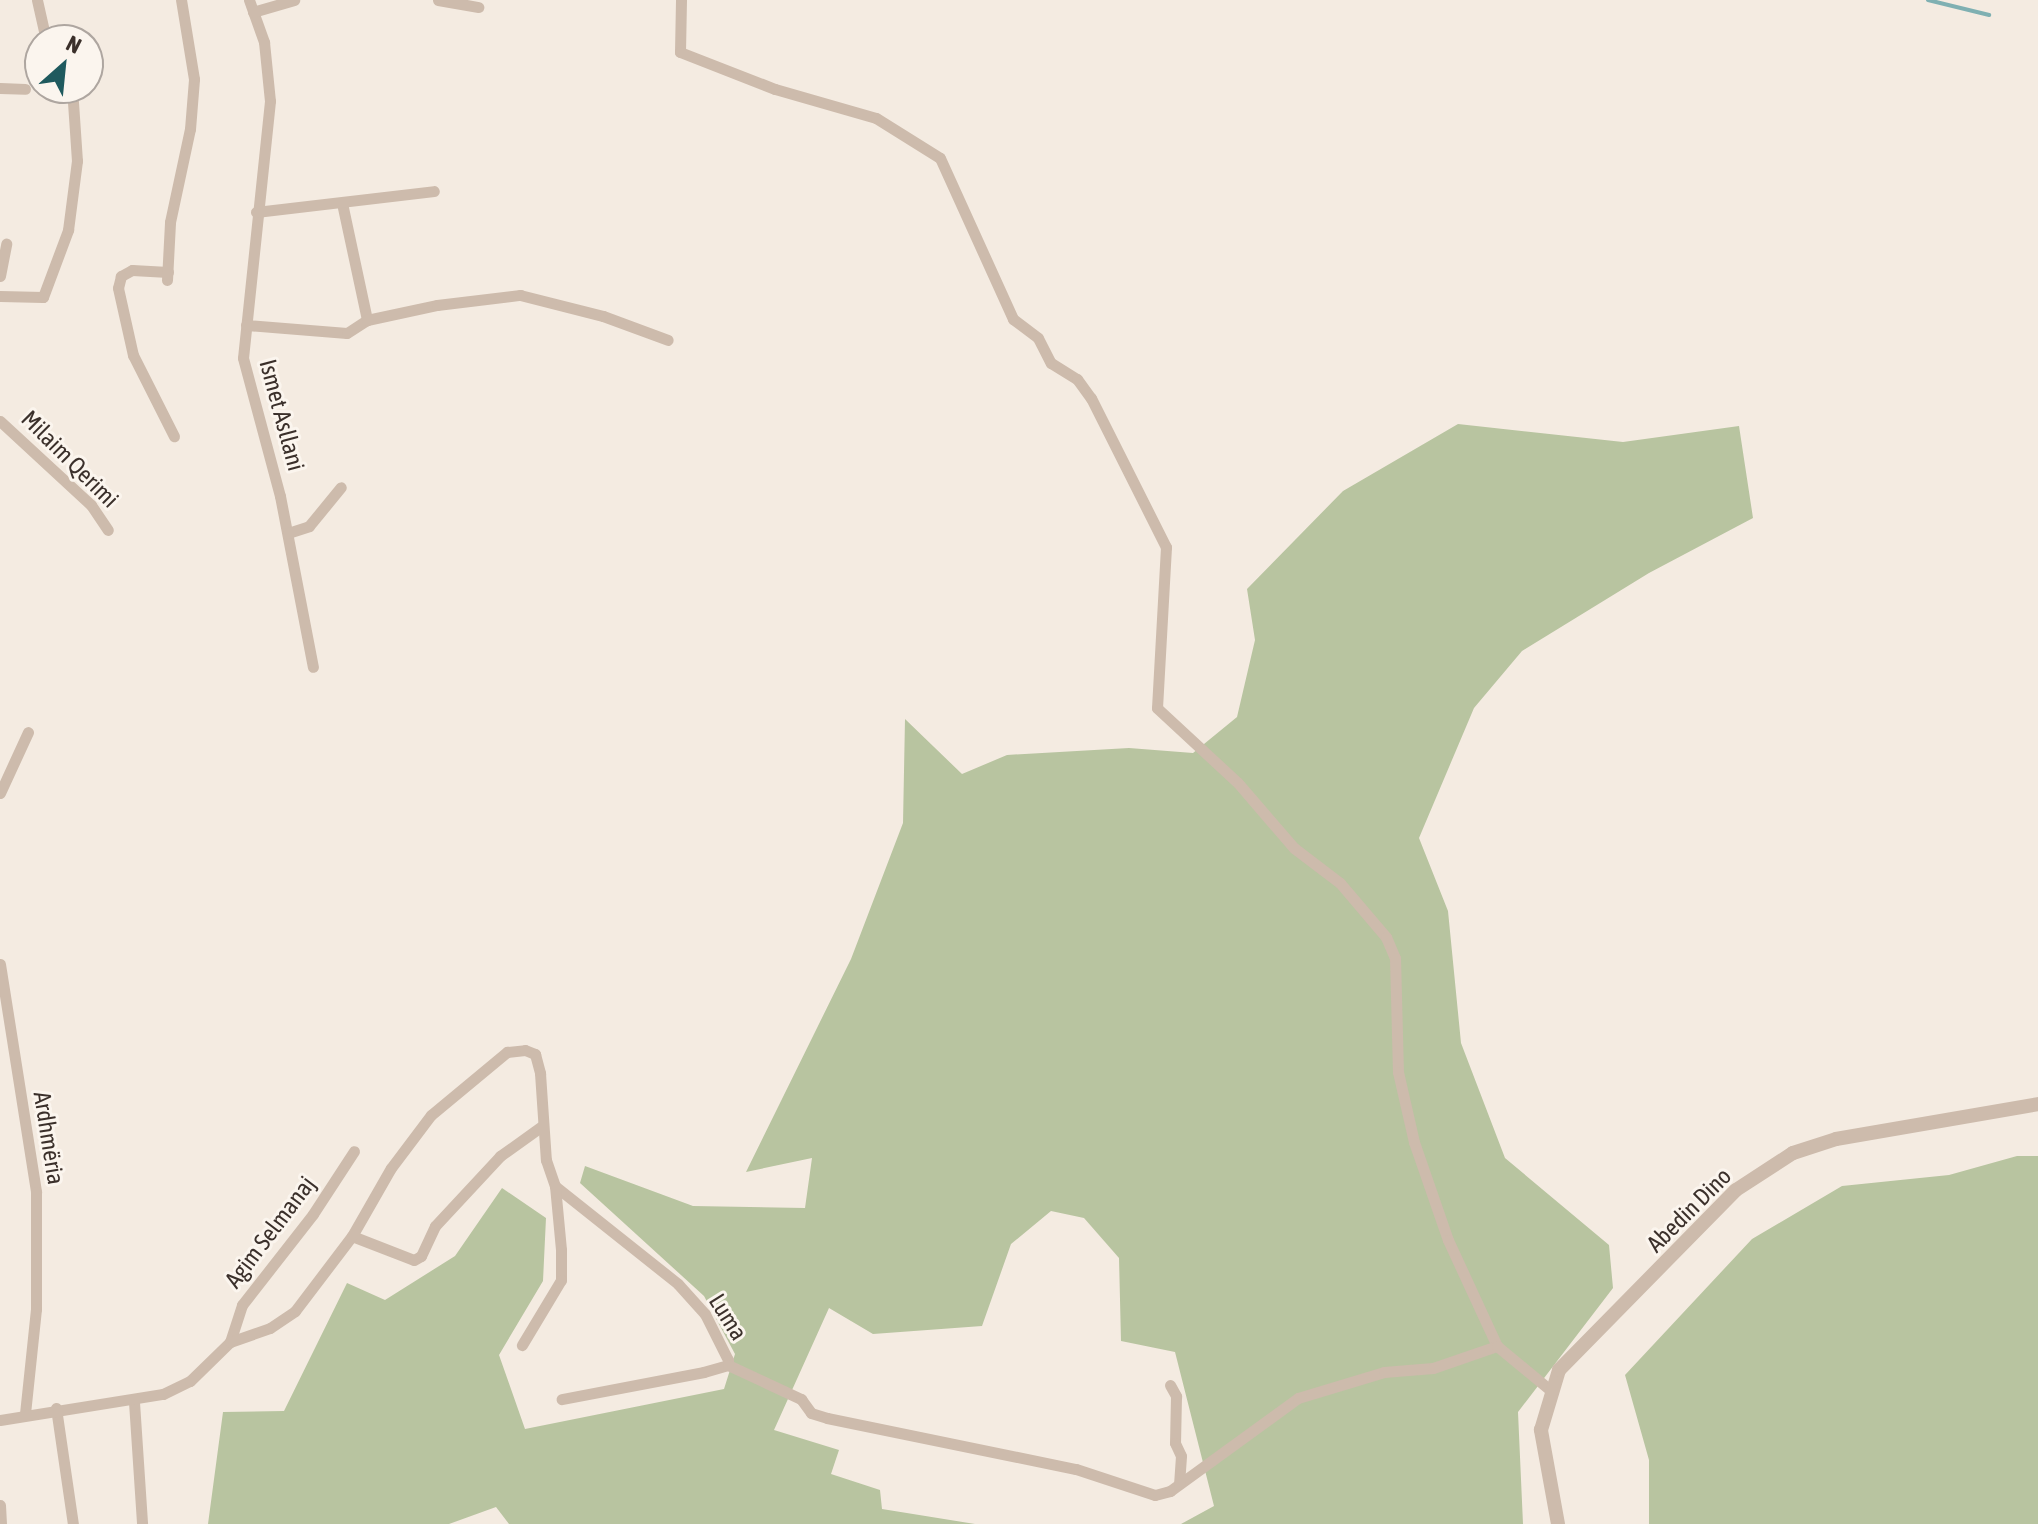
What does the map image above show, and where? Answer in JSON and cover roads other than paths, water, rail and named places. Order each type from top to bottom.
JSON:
[{"type":"street","points":[[37,0],[42,24]]},
{"type":"street","points":[[174,436],[133,355],[118,288],[121,276],[132,270],[168,276],[170,222],[190,129],[194,79],[181,0]]},
{"type":"street","name":"Ismet Asllani","points":[[294,0],[250,3],[267,58],[270,101],[246,325],[246,382],[288,533],[313,667]]},
{"type":"street","points":[[438,0],[478,7]]},
{"type":"street","points":[[681,0],[680,52],[775,89],[876,118],[940,158],[1013,319],[1038,338],[1051,363],[1077,379],[1091,398],[1166,547],[1157,708],[1238,783],[1294,848],[1340,883],[1386,937],[1395,958],[1398,1072],[1414,1142],[1453,1253],[1497,1346],[1549,1389]]},
{"type":"street","points":[[0,88],[24,89]]},
{"type":"street","points":[[0,296],[43,297],[68,230],[77,161],[73,104]]},
{"type":"street","points":[[256,212],[434,191]]},
{"type":"street","points":[[342,203],[367,320]]},
{"type":"street","points":[[0,276],[6,244]]},
{"type":"street","points":[[246,325],[347,333],[367,320],[520,295],[603,316],[668,340]]},
{"type":"street","name":"Milaim Qerimi","points":[[0,421],[91,505],[108,530]]},
{"type":"street","name":"Ismet Asllani","points":[[288,533],[309,526],[341,487]]},
{"type":"street","points":[[0,793],[28,732]]},
{"type":"street","name":"Ardhmëria","points":[[0,964],[36,1192],[36,1309],[25,1414]]},
{"type":"street","points":[[0,1420],[56,1408],[134,1402],[190,1381],[230,1342],[270,1328],[295,1311],[352,1236],[391,1168],[431,1115],[507,1052],[535,1054],[542,1126],[555,1186],[561,1280],[522,1345]]},
{"type":"street","name":"Abedin Dino","points":[[1558,1524],[1541,1440],[1549,1389],[1588,1334],[1761,1171],[1836,1139],[2038,1104]]},
{"type":"street","points":[[352,1236],[414,1260],[421,1256],[435,1226],[500,1156],[542,1126]]},
{"type":"street","name":"Agim Selmanaj","points":[[230,1342],[242,1305],[313,1214],[354,1151]]},
{"type":"street","name":"Luma","points":[[555,1186],[678,1284],[720,1338],[728,1365],[562,1399]]},
{"type":"street","points":[[728,1365],[801,1399],[811,1413],[827,1418],[1076,1469],[1155,1495],[1179,1484],[1298,1398],[1384,1372],[1433,1368],[1497,1346]]},
{"type":"street","points":[[1170,1385],[1176,1396],[1175,1443],[1181,1456],[1179,1484]]},
{"type":"street","points":[[134,1402],[142,1524]]},
{"type":"street","points":[[56,1408],[73,1524]]},
{"type":"street","points":[[0,1505],[1,1524]]},
{"type":"waterway","points":[[1928,0],[1989,15]]}]
